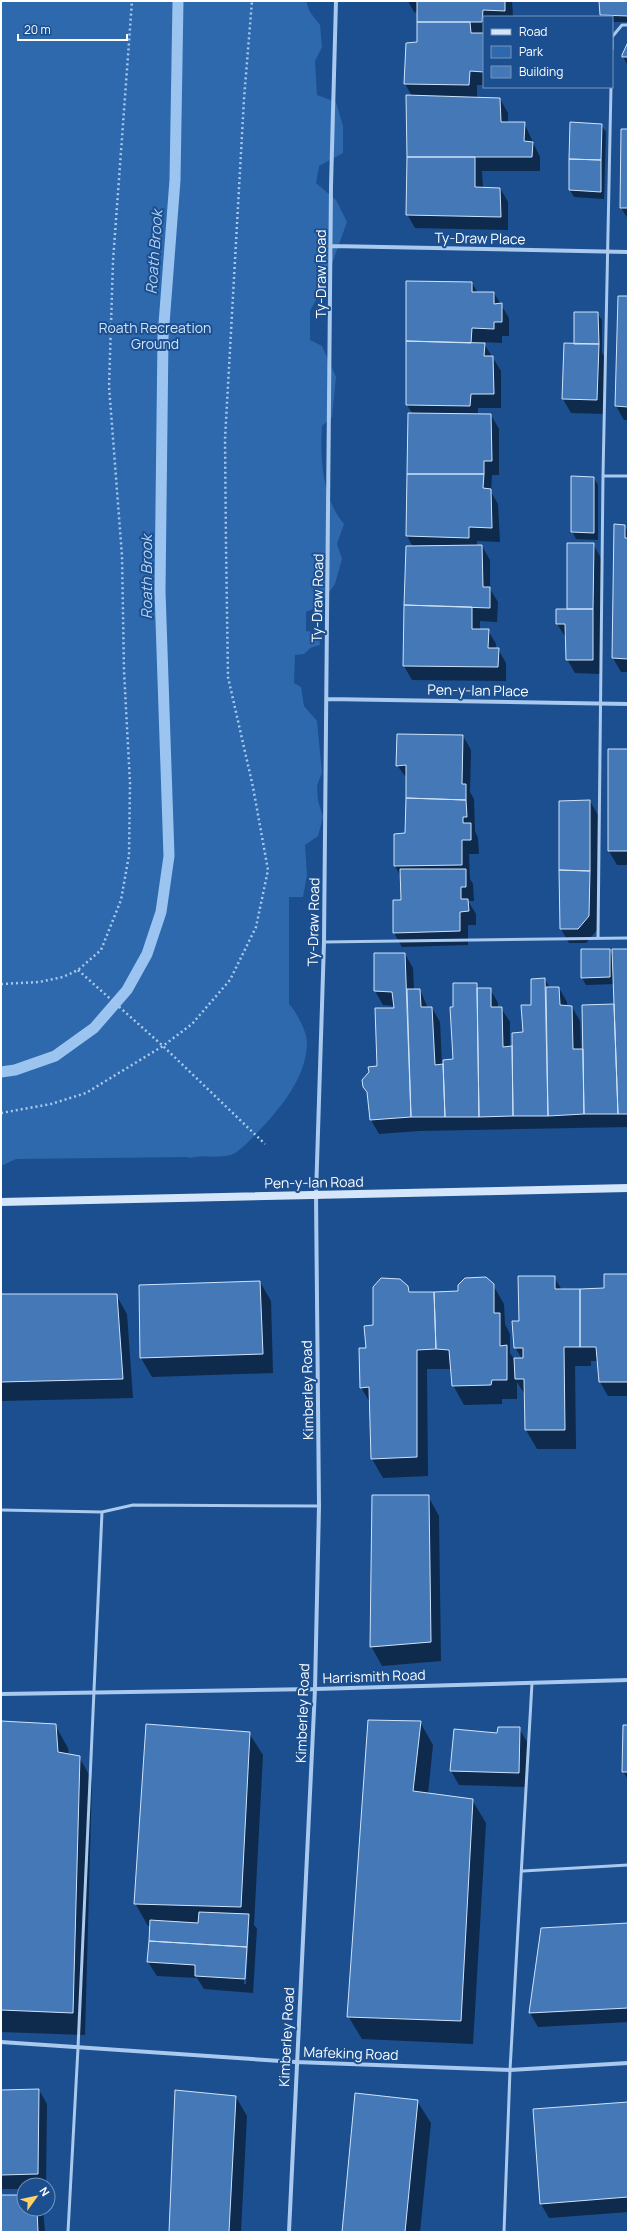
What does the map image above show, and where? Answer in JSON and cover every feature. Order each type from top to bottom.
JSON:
[{"type":"street","name":"Ty-Draw Road","points":[[316,1195],[324,942],[332,246],[331,186],[336,1]]},
{"type":"street","name":"Ty-Draw Place","points":[[332,246],[628,252]]},
{"type":"street","name":"Pen-y-lan Place","points":[[327,699],[628,704]]},
{"type":"street","name":"Pen-y-lan Road","points":[[1,1202],[628,1188]]},
{"type":"street","name":"Kimberley Road","points":[[289,2232],[315,1689],[319,1506],[316,1195]]},
{"type":"street","name":"Harrismith Road","points":[[1,1694],[315,1689],[628,1680]]},
{"type":"street","name":"Mafeking Road","points":[[1,2042],[296,2062],[510,2070],[628,2063]]},
{"type":"lane","points":[[613,36],[622,25],[628,25]]},
{"type":"lane","points":[[598,938],[611,88]]},
{"type":"lane","points":[[604,476],[628,476]]},
{"type":"lane","points":[[324,942],[628,938]]},
{"type":"lane","points":[[1,1510],[102,1512],[133,1505],[319,1506]]},
{"type":"lane","points":[[68,2232],[95,1692],[102,1512]]},
{"type":"lane","points":[[504,2232],[510,2070],[523,1871],[532,1683]]},
{"type":"lane","points":[[523,1871],[628,1865]]},
{"type":"path","points":[[1,984],[39,982],[63,977],[78,970],[101,950],[121,900],[129,855],[130,783],[124,671],[122,556],[109,386],[113,261],[132,1]]},
{"type":"path","points":[[1,1113],[51,1104],[86,1093],[163,1046],[192,1024],[230,980],[256,927],[268,870],[253,787],[228,677],[226,553],[226,439],[244,107],[252,1]]},
{"type":"path","points":[[78,970],[163,1046],[265,1144]]},
{"type":"green space","name":"Roath Recreation Ground","points":[[1,1],[306,1],[310,12],[320,25],[322,47],[315,61],[317,95],[336,102],[343,126],[343,153],[319,166],[316,183],[336,200],[347,222],[325,283],[310,311],[310,340],[322,346],[336,377],[332,417],[322,426],[322,465],[331,502],[344,524],[337,544],[342,559],[335,584],[319,606],[306,612],[306,631],[319,633],[320,645],[310,648],[304,654],[295,655],[294,683],[301,687],[304,706],[317,721],[322,773],[317,785],[318,801],[323,817],[318,836],[305,845],[307,875],[303,897],[289,897],[289,1004],[298,1016],[307,1038],[306,1055],[297,1081],[274,1115],[241,1149],[230,1155],[190,1158],[16,1159],[1,1166]]},
{"type":"building","points":[[417,1],[505,1],[505,11],[483,10],[482,22],[417,22]]},
{"type":"building","points":[[599,1],[628,1],[628,16],[600,15]]},
{"type":"building","points":[[417,22],[470,22],[471,33],[483,33],[483,72],[470,71],[469,85],[404,84],[406,43],[417,42]]},
{"type":"building","points":[[628,42],[628,57],[622,57],[622,55]]},
{"type":"building","points":[[406,95],[500,98],[501,122],[525,122],[524,141],[533,142],[532,157],[407,157]]},
{"type":"building","points":[[570,122],[602,124],[601,160],[569,159]]},
{"type":"building","points":[[621,129],[628,129],[628,208],[620,208]]},
{"type":"building","points":[[407,157],[475,157],[475,187],[500,188],[501,217],[406,215]]},
{"type":"building","points":[[569,159],[601,160],[601,192],[569,190]]},
{"type":"building","points":[[406,281],[472,282],[472,292],[494,292],[494,304],[502,303],[502,322],[494,322],[494,329],[472,328],[471,343],[406,341]]},
{"type":"building","points":[[618,296],[628,296],[628,407],[615,406]]},
{"type":"building","points":[[574,312],[598,312],[599,344],[574,344]]},
{"type":"building","points":[[406,341],[485,343],[484,356],[493,356],[494,394],[471,394],[470,406],[406,405]]},
{"type":"building","points":[[564,343],[599,344],[597,400],[562,399]]},
{"type":"building","points":[[408,413],[491,414],[492,461],[484,461],[484,474],[407,474]]},
{"type":"building","points":[[407,474],[484,474],[483,488],[491,489],[492,528],[469,527],[469,538],[406,536]]},
{"type":"building","points":[[571,476],[594,477],[594,533],[571,532]]},
{"type":"building","points":[[614,524],[625,525],[625,538],[628,538],[628,659],[612,658]]},
{"type":"building","points":[[567,543],[594,543],[593,609],[567,609]]},
{"type":"building","points":[[482,545],[483,587],[490,587],[490,608],[404,605],[406,546]]},
{"type":"building","points":[[404,605],[472,607],[472,629],[489,629],[488,648],[499,648],[498,667],[403,666]]},
{"type":"building","points":[[556,609],[593,609],[593,660],[566,660],[565,624],[556,624]]},
{"type":"building","points":[[397,734],[463,735],[462,784],[466,784],[466,800],[406,798],[406,765],[396,766]]},
{"type":"building","points":[[608,749],[628,749],[628,851],[608,851]]},
{"type":"building","points":[[406,798],[466,800],[467,817],[463,817],[463,823],[471,823],[471,840],[462,840],[462,865],[394,866],[394,834],[405,833]]},
{"type":"building","points":[[590,800],[590,871],[559,870],[559,801]]},
{"type":"building","points":[[400,869],[466,869],[466,887],[461,887],[461,899],[468,899],[469,911],[460,912],[460,931],[393,933],[393,900],[401,900]]},
{"type":"building","points":[[559,870],[590,871],[589,916],[578,929],[560,929]]},
{"type":"building","points":[[581,949],[610,949],[610,977],[581,978]]},
{"type":"building","points":[[612,949],[628,949],[628,1114],[618,1114]]},
{"type":"building","points":[[374,953],[405,953],[411,1117],[370,1120],[367,1092],[363,1087],[362,1080],[369,1072],[368,1067],[377,1066],[375,1008],[394,1008],[392,992],[374,991]]},
{"type":"building","points":[[545,978],[548,1116],[513,1116],[512,1033],[523,1032],[521,1005],[531,1005],[531,979]]},
{"type":"building","points":[[453,983],[477,983],[479,1117],[445,1117],[443,1060],[453,1059],[450,1007],[453,1007]]},
{"type":"building","points":[[546,987],[559,987],[560,1005],[572,1006],[573,1049],[583,1049],[584,1114],[548,1116]]},
{"type":"building","points":[[477,988],[491,988],[491,1007],[502,1007],[503,1047],[512,1046],[513,1116],[479,1117]]},
{"type":"building","points":[[407,989],[420,989],[421,1007],[432,1007],[435,1065],[443,1064],[445,1117],[411,1117]]},
{"type":"building","points":[[614,1004],[618,1114],[584,1114],[582,1005]]},
{"type":"building","points":[[604,1274],[628,1274],[628,1382],[599,1382],[596,1347],[580,1347],[580,1289],[604,1288]]},
{"type":"building","points":[[518,1276],[555,1276],[555,1289],[580,1289],[580,1347],[564,1347],[565,1430],[525,1430],[524,1379],[515,1379],[514,1358],[523,1358],[523,1348],[514,1348],[512,1321],[519,1321]]},
{"type":"building","points":[[486,1277],[494,1284],[494,1313],[500,1313],[500,1346],[507,1345],[507,1380],[492,1380],[491,1385],[452,1386],[449,1350],[436,1349],[434,1292],[458,1291],[458,1285],[465,1278]]},
{"type":"building","points":[[381,1278],[400,1279],[408,1286],[409,1292],[434,1292],[436,1349],[417,1350],[417,1457],[371,1459],[369,1387],[360,1388],[359,1348],[366,1348],[364,1326],[373,1325],[373,1287]]},
{"type":"building","points":[[260,1281],[263,1354],[140,1358],[139,1285]]},
{"type":"building","points":[[1,1294],[117,1294],[123,1379],[1,1382]]},
{"type":"building","points":[[372,1495],[429,1495],[431,1642],[370,1647]]},
{"type":"building","points":[[368,1720],[421,1721],[413,1791],[473,1799],[461,2021],[347,2017]]},
{"type":"building","points":[[1,1721],[56,1724],[58,1752],[80,1756],[73,2013],[1,2010]]},
{"type":"building","points":[[146,1724],[250,1732],[241,1907],[134,1904]]},
{"type":"building","points":[[623,1725],[628,1725],[628,1772],[622,1772]]},
{"type":"building","points":[[498,1727],[520,1727],[519,1773],[450,1771],[454,1729],[497,1733]]},
{"type":"building","points":[[199,1912],[249,1914],[247,1947],[149,1941],[150,1920],[198,1923]]},
{"type":"building","points":[[628,1923],[628,2008],[529,2013],[541,1928]]},
{"type":"building","points":[[149,1941],[247,1947],[245,1979],[195,1976],[195,1965],[147,1962]]},
{"type":"building","points":[[39,2089],[38,2174],[1,2175],[1,2090]]},
{"type":"building","points":[[175,2090],[236,2096],[229,2232],[169,2232]]},
{"type":"building","points":[[355,2093],[418,2100],[405,2232],[342,2232]]},
{"type":"building","points":[[628,2102],[628,2197],[540,2204],[533,2109]]},
{"type":"building","points":[[1,2195],[16,2195],[16,2217],[37,2217],[38,2232],[1,2232]]},
{"type":"waterway","name":"Roath Brook","points":[[1,1072],[15,1070],[55,1056],[94,1028],[127,990],[147,954],[161,912],[169,856],[160,591],[163,337],[175,180],[178,1]]}]
